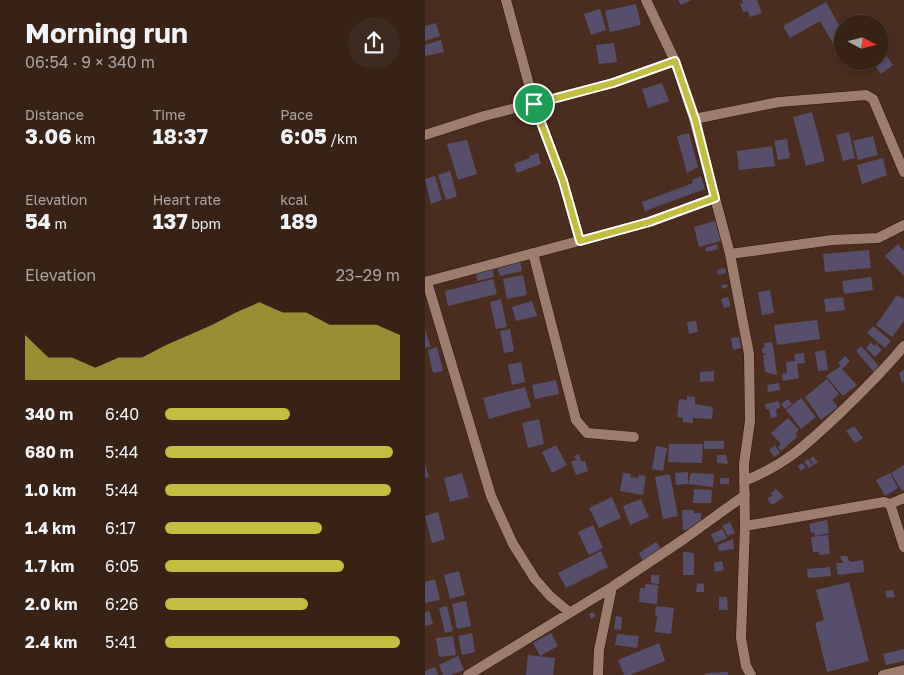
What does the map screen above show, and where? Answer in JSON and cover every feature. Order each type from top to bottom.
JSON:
[{"type":"street","points":[[506,0],[534,104],[563,181],[580,241]]},
{"type":"street","points":[[646,0],[675,61],[695,119],[730,254],[749,354],[750,421],[744,464],[745,526],[741,638],[746,666],[751,675]]},
{"type":"street","points":[[425,135],[484,116],[613,83],[675,61]]},
{"type":"street","points":[[695,119],[779,102],[866,96],[873,99],[904,172]]},
{"type":"street","points":[[569,612],[550,596],[535,579],[513,544],[491,496],[426,282],[649,222],[715,198]]},
{"type":"street","points":[[730,254],[832,240],[878,238],[904,225]]},
{"type":"street","points":[[533,253],[576,420],[587,433],[634,437]]},
{"type":"street","points":[[744,481],[773,468],[799,451],[879,376],[904,346]]},
{"type":"street","points":[[469,675],[612,587],[745,495]]},
{"type":"street","points":[[745,526],[884,502],[890,504],[904,498]]},
{"type":"street","points":[[890,504],[904,547]]},
{"type":"street","points":[[598,675],[599,650],[612,587]]},
{"type":"street","points":[[883,675],[904,670]]},
{"type":"building","points":[[678,0],[691,0],[681,5]]},
{"type":"building","points":[[742,0],[757,0],[762,13],[750,17],[748,11],[743,12],[740,4],[743,3]]},
{"type":"building","points":[[826,2],[834,16],[834,45],[820,21],[790,38],[783,26]]},
{"type":"building","points":[[636,4],[641,25],[610,32],[605,11]]},
{"type":"building","points":[[600,9],[606,30],[591,35],[584,14]]},
{"type":"building","points":[[436,23],[440,36],[425,41],[425,26]]},
{"type":"building","points":[[441,40],[444,52],[425,56],[425,45]]},
{"type":"building","points":[[614,43],[617,62],[599,64],[596,45]]},
{"type":"building","points":[[889,59],[893,65],[889,68]]},
{"type":"building","points":[[878,70],[886,70],[881,74]]},
{"type":"building","points":[[662,83],[669,101],[648,108],[642,89]]},
{"type":"building","points":[[812,112],[825,161],[806,166],[793,117]]},
{"type":"building","points":[[849,132],[855,158],[843,161],[836,135]]},
{"type":"building","points":[[689,133],[698,167],[687,173],[677,136]]},
{"type":"building","points":[[873,136],[878,155],[858,160],[853,141]]},
{"type":"building","points":[[787,139],[790,158],[778,160],[774,141]]},
{"type":"building","points":[[467,140],[477,174],[458,180],[447,144]]},
{"type":"building","points":[[772,146],[775,166],[739,170],[737,151]]},
{"type":"building","points":[[538,153],[541,164],[517,173],[514,164]]},
{"type":"building","points":[[883,158],[887,175],[862,184],[857,165]]},
{"type":"building","points":[[450,171],[457,196],[446,200],[438,175]]},
{"type":"building","points":[[435,176],[442,200],[431,204],[425,179]]},
{"type":"building","points":[[701,176],[705,189],[645,211],[642,202],[693,183],[692,180]]},
{"type":"building","points":[[715,221],[721,241],[699,247],[694,227]]},
{"type":"building","points":[[717,244],[718,249],[707,252],[705,248]]},
{"type":"building","points":[[898,244],[904,251],[904,276],[885,256]]},
{"type":"building","points":[[869,250],[871,268],[825,272],[823,254]]},
{"type":"building","points":[[520,262],[522,271],[500,276],[497,267]]},
{"type":"building","points":[[725,268],[726,273],[718,275],[717,270]]},
{"type":"building","points":[[493,269],[494,277],[477,281],[476,273]]},
{"type":"building","points":[[523,275],[527,295],[507,299],[503,279]]},
{"type":"building","points":[[871,277],[873,290],[844,294],[842,281]]},
{"type":"building","points":[[493,279],[497,294],[448,306],[445,291]]},
{"type":"building","points":[[727,284],[728,287],[722,289],[721,285]]},
{"type":"building","points":[[770,290],[774,313],[762,315],[758,292]]},
{"type":"building","points":[[897,295],[904,299],[904,321],[892,337],[876,325]]},
{"type":"building","points":[[728,297],[731,306],[724,308],[721,299]]},
{"type":"building","points":[[843,297],[845,310],[826,312],[824,299]]},
{"type":"building","points":[[501,299],[507,327],[496,329],[490,302]]},
{"type":"building","points":[[532,301],[537,316],[516,321],[512,307]]},
{"type":"building","points":[[817,320],[820,339],[777,345],[774,325]]},
{"type":"building","points":[[696,321],[698,332],[689,334],[687,322]]},
{"type":"building","points":[[873,326],[891,341],[885,348],[867,333]]},
{"type":"building","points":[[510,329],[514,351],[504,353],[500,331]]},
{"type":"building","points":[[425,330],[431,347],[425,348]]},
{"type":"building","points":[[739,337],[741,348],[733,350],[731,338]]},
{"type":"building","points":[[772,342],[777,375],[765,372],[763,355],[766,355],[765,353],[763,354],[762,348],[765,347],[764,343]]},
{"type":"building","points":[[871,342],[882,350],[875,357],[866,348]]},
{"type":"building","points":[[861,346],[880,367],[874,372],[856,351]]},
{"type":"building","points":[[437,347],[443,371],[433,373],[428,350]]},
{"type":"building","points":[[825,350],[828,370],[818,371],[815,352]]},
{"type":"building","points":[[804,353],[805,363],[797,364],[799,378],[783,381],[782,374],[787,373],[786,362],[795,361],[794,354]]},
{"type":"building","points":[[845,356],[850,361],[842,369],[857,385],[843,396],[826,376],[841,366],[838,363]]},
{"type":"building","points":[[521,362],[525,382],[512,385],[508,365]]},
{"type":"building","points":[[904,370],[904,381],[902,383],[899,373]]},
{"type":"building","points":[[714,371],[714,381],[700,382],[700,372]]},
{"type":"building","points":[[827,379],[839,394],[832,400],[838,407],[821,420],[805,397]]},
{"type":"building","points":[[556,380],[559,394],[535,399],[532,385]]},
{"type":"building","points":[[779,383],[780,390],[768,392],[767,385]]},
{"type":"building","points":[[525,387],[531,407],[489,419],[483,398]]},
{"type":"building","points":[[687,396],[695,397],[695,404],[713,407],[712,419],[693,418],[693,423],[683,422],[683,418],[677,417],[679,399],[687,400]]},
{"type":"building","points":[[801,398],[816,417],[801,429],[786,410]]},
{"type":"building","points":[[788,399],[792,404],[785,409],[781,404]]},
{"type":"building","points":[[779,401],[780,408],[776,409],[777,417],[771,418],[769,409],[766,409],[765,404]]},
{"type":"building","points":[[788,418],[799,430],[796,433],[797,437],[781,451],[778,447],[781,444],[771,433]]},
{"type":"building","points":[[539,419],[544,444],[528,448],[522,423]]},
{"type":"building","points":[[854,426],[863,438],[855,443],[846,431]]},
{"type":"building","points":[[704,441],[724,441],[724,449],[704,449]]},
{"type":"building","points":[[669,444],[703,444],[702,463],[668,462]]},
{"type":"building","points":[[556,445],[567,465],[552,473],[542,452]]},
{"type":"building","points":[[775,445],[780,453],[774,457],[769,450]]},
{"type":"building","points":[[656,446],[667,448],[663,471],[652,469]]},
{"type":"building","points":[[579,454],[581,461],[585,461],[588,471],[576,475],[571,462],[576,460],[574,456]]},
{"type":"building","points":[[717,455],[726,455],[728,464],[717,463]]},
{"type":"building","points":[[813,456],[818,462],[814,465],[810,459]]},
{"type":"building","points":[[808,459],[813,465],[809,468],[804,462]]},
{"type":"building","points":[[802,463],[806,467],[801,471],[798,466]]},
{"type":"building","points":[[425,464],[429,477],[425,478]]},
{"type":"building","points":[[904,465],[904,490],[902,491],[891,473]]},
{"type":"building","points":[[688,472],[688,484],[676,485],[675,473]]},
{"type":"building","points":[[462,473],[469,497],[450,502],[444,478]]},
{"type":"building","points":[[623,473],[631,474],[630,477],[646,476],[643,495],[620,491]]},
{"type":"building","points":[[691,473],[714,474],[713,487],[688,484]]},
{"type":"building","points":[[890,473],[898,488],[885,496],[876,480]]},
{"type":"building","points":[[670,474],[678,516],[663,519],[655,477]]},
{"type":"building","points":[[720,478],[729,478],[729,484],[720,484]]},
{"type":"building","points":[[694,489],[712,490],[711,503],[693,503]]},
{"type":"building","points":[[776,489],[784,497],[772,505],[767,499],[773,495],[770,494]]},
{"type":"building","points":[[612,497],[621,518],[599,528],[589,508]]},
{"type":"building","points":[[641,499],[649,517],[630,525],[623,506]]},
{"type":"building","points":[[682,510],[694,510],[694,513],[701,513],[701,522],[696,523],[697,529],[683,530]]},
{"type":"building","points":[[438,512],[445,539],[432,543],[425,516]]},
{"type":"building","points":[[827,520],[829,533],[815,536],[814,532],[811,533],[809,524]]},
{"type":"building","points":[[730,522],[735,533],[728,536],[722,526]]},
{"type":"building","points":[[593,525],[603,548],[589,555],[578,532]]},
{"type":"building","points":[[722,529],[727,538],[715,543],[711,534]]},
{"type":"building","points":[[828,535],[830,554],[819,555],[819,552],[813,552],[811,537]]},
{"type":"building","points":[[733,539],[734,549],[719,551],[718,545]]},
{"type":"building","points":[[656,542],[662,550],[643,561],[639,553]]},
{"type":"building","points":[[601,551],[608,567],[566,588],[558,573]]},
{"type":"building","points":[[683,552],[694,553],[694,575],[683,575]]},
{"type":"building","points":[[840,556],[847,556],[850,562],[863,560],[864,572],[838,575],[836,563],[843,563]]},
{"type":"building","points":[[722,561],[724,570],[715,572],[714,563]]},
{"type":"building","points":[[830,567],[831,576],[808,578],[807,569]]},
{"type":"building","points":[[459,571],[465,595],[450,599],[444,575]]},
{"type":"building","points":[[651,575],[659,575],[659,584],[651,583]]},
{"type":"building","points":[[435,579],[440,600],[425,603],[425,582]]},
{"type":"building","points":[[849,582],[869,661],[827,672],[815,623],[824,620],[816,590]]},
{"type":"building","points":[[697,583],[704,584],[704,592],[696,592]]},
{"type":"building","points":[[645,584],[658,585],[657,604],[639,602],[640,588],[645,588]]},
{"type":"building","points":[[893,590],[895,597],[887,598],[885,591]]},
{"type":"building","points":[[719,597],[727,597],[728,610],[719,610]]},
{"type":"building","points":[[466,601],[471,626],[457,629],[452,604]]},
{"type":"building","points":[[447,606],[453,631],[445,633],[439,608]]},
{"type":"building","points":[[656,606],[674,608],[671,634],[655,632],[657,617],[661,618],[655,615]]},
{"type":"building","points":[[429,611],[433,624],[425,626],[425,612]]},
{"type":"building","points":[[593,612],[596,616],[591,619],[589,614]]},
{"type":"building","points":[[616,616],[622,617],[621,630],[614,629]]},
{"type":"building","points":[[472,633],[475,652],[462,655],[458,636]]},
{"type":"building","points":[[551,633],[558,646],[540,656],[533,643]]},
{"type":"building","points":[[617,634],[639,636],[637,648],[615,645]]},
{"type":"building","points":[[453,636],[456,655],[439,657],[436,638]]},
{"type":"building","points":[[659,643],[665,661],[630,675],[624,675],[618,660]]},
{"type":"building","points":[[904,649],[904,661],[886,665],[883,654]]},
{"type":"building","points":[[528,655],[555,658],[553,675],[526,675]]},
{"type":"building","points":[[458,656],[464,670],[451,675],[443,675],[439,665]]},
{"type":"building","points":[[435,667],[438,675],[425,675],[425,671]]},
{"type":"building","points":[[728,672],[728,675],[706,675],[706,673]]},
{"type":"route","points":[[675,61],[695,119],[715,198],[649,222],[580,241],[563,181],[534,104],[613,83],[675,61]]}]
